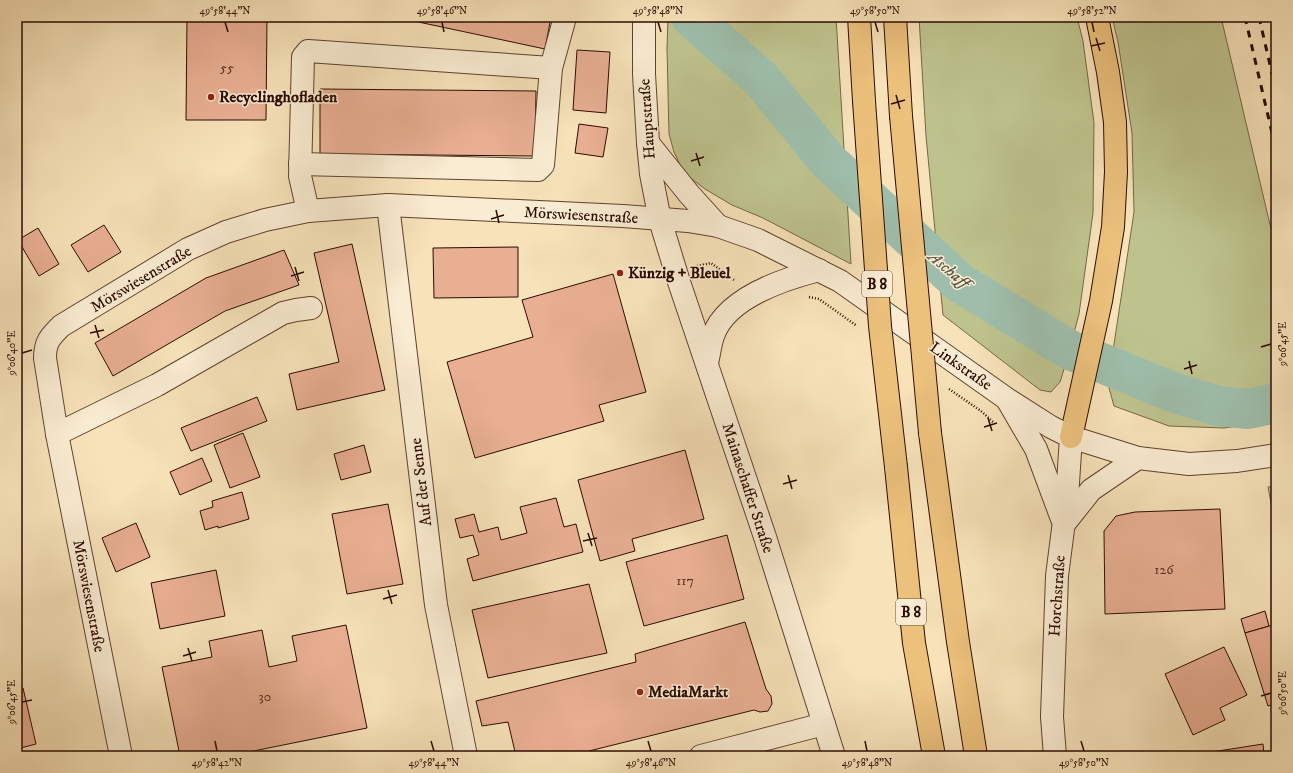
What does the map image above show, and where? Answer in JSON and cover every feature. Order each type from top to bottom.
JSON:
[{"type":"highway","name":"B 8","points":[[859,17],[880,326],[914,643],[934,756]]},
{"type":"highway","name":"B 8","points":[[895,17],[901,116],[930,433],[958,642],[976,756]]},
{"type":"highway","points":[[1071,437],[1101,301],[1113,228],[1116,172],[1115,122],[1108,72],[1097,17]]},
{"type":"street","points":[[300,164],[538,170],[543,165],[551,68],[564,21]]},
{"type":"street","name":"Hauptstraße","points":[[643,27],[648,143],[651,174],[660,220]]},
{"type":"street","points":[[308,211],[300,176],[300,164],[302,57],[308,51],[551,68]]},
{"type":"street","points":[[648,143],[684,188],[718,226]]},
{"type":"street","name":"Mörswiesenstraße","points":[[121,756],[58,434],[45,358],[45,348],[50,336],[61,326],[188,249],[226,232],[265,220],[308,211],[388,205],[623,216],[660,220]]},
{"type":"street","name":"Auf der Senne","points":[[388,205],[436,605],[466,756]]},
{"type":"street","name":"Linkstraße","points":[[660,220],[688,221],[718,226],[758,240],[840,281],[1007,399],[1051,427],[1071,437],[1138,458],[1189,464],[1237,461],[1276,455]]},
{"type":"street","name":"Mainaschaffer Straße","points":[[660,220],[679,282],[765,537],[834,756]]},
{"type":"street","points":[[707,363],[713,336],[721,320],[733,308],[768,286],[819,270]]},
{"type":"street","points":[[58,434],[157,385],[283,313],[312,308]]},
{"type":"street","points":[[1007,399],[1036,449],[1064,524]]},
{"type":"street","name":"Horchstraße","points":[[1055,756],[1052,717],[1056,584],[1064,524],[1071,437]]},
{"type":"street","points":[[1064,524],[1091,490],[1138,458]]},
{"type":"street","points":[[701,756],[824,724]]},
{"type":"green space","points":[[668,17],[836,17],[851,264],[763,218],[732,205],[705,189],[684,173],[674,152],[669,134],[667,48]]},
{"type":"green space","points":[[919,17],[1077,17],[1083,41],[1094,123],[1093,213],[1079,314],[1060,382],[1051,392],[1040,390],[943,315],[926,136]]},
{"type":"green space","points":[[1112,17],[1221,17],[1276,250],[1276,421],[1224,428],[1169,426],[1114,406],[1109,388],[1113,351],[1134,212],[1132,133],[1118,42]]},
{"type":"green space","points":[[1276,486],[1276,529],[1268,487]]},
{"type":"building","points":[[187,17],[267,17],[266,120],[186,120]]},
{"type":"building","points":[[395,17],[551,17],[545,49]]},
{"type":"building","points":[[577,50],[610,52],[606,113],[573,110]]},
{"type":"building","points":[[320,89],[536,91],[535,156],[320,154]]},
{"type":"building","points":[[579,124],[608,128],[603,157],[575,153]]},
{"type":"building","points":[[104,225],[121,252],[88,272],[71,245]]},
{"type":"building","points":[[38,228],[59,264],[39,276],[18,240]]},
{"type":"building","points":[[352,244],[385,390],[297,410],[289,374],[339,362],[314,253]]},
{"type":"building","points":[[518,247],[518,297],[434,298],[433,248]]},
{"type":"building","points":[[284,250],[299,285],[225,311],[113,376],[95,343],[206,278]]},
{"type":"building","points":[[613,274],[646,392],[599,405],[604,421],[475,458],[447,362],[533,337],[522,300]]},
{"type":"building","points":[[257,397],[267,421],[191,451],[181,428]]},
{"type":"building","points":[[243,433],[260,477],[230,488],[214,445]]},
{"type":"building","points":[[364,445],[371,472],[341,480],[334,454]]},
{"type":"building","points":[[685,450],[704,519],[632,539],[635,551],[600,561],[578,480]]},
{"type":"building","points":[[202,458],[212,481],[180,495],[170,472]]},
{"type":"building","points":[[242,492],[249,519],[218,528],[218,526],[205,530],[200,511],[213,507],[212,501]]},
{"type":"building","points":[[556,498],[564,527],[576,524],[583,552],[473,581],[467,559],[479,555],[473,535],[460,538],[455,519],[474,514],[479,532],[498,527],[501,540],[527,533],[520,507]]},
{"type":"building","points":[[388,504],[403,584],[347,594],[332,514]]},
{"type":"building","points":[[1220,509],[1225,609],[1105,614],[1104,531],[1116,516],[1135,512]]},
{"type":"building","points":[[136,523],[150,557],[116,572],[102,538]]},
{"type":"building","points":[[727,535],[744,599],[644,626],[626,562]]},
{"type":"building","points":[[216,570],[225,616],[160,629],[151,583]]},
{"type":"building","points":[[589,584],[607,653],[488,678],[472,610]]},
{"type":"building","points":[[1265,611],[1269,626],[1245,633],[1241,619]]},
{"type":"building","name":"MediaMarkt","points":[[745,622],[766,689],[771,696],[772,704],[768,711],[760,712],[754,710],[569,756],[516,756],[508,722],[482,726],[476,701],[636,662],[635,654]]},
{"type":"building","points":[[346,625],[367,728],[229,756],[180,756],[162,667],[212,657],[209,641],[262,630],[269,667],[297,661],[292,636]]},
{"type":"building","points":[[1273,625],[1276,635],[1276,704],[1268,706],[1245,633]]},
{"type":"building","points":[[1224,647],[1247,695],[1220,708],[1225,720],[1193,735],[1165,674]]},
{"type":"building","points":[[23,688],[36,744],[17,749],[17,689]]},
{"type":"building","points":[[1263,744],[1264,756],[1186,756]]},
{"type":"waterway","name":"Aschaff","points":[[691,17],[761,79],[829,162],[960,283],[1070,350],[1175,393],[1218,406],[1248,409],[1276,403]]},
{"type":"railway","points":[[1245,17],[1276,150]]},
{"type":"railway","points":[[1259,17],[1276,91]]},
{"type":"railway","points":[[1273,17],[1276,28]]},
{"type":"place","name":"Recyclinghofladen","points":[[211,97]]},
{"type":"place","name":"Künzig + Bleuel","points":[[620,273]]},
{"type":"place","name":"MediaMarkt","points":[[640,692]]}]
